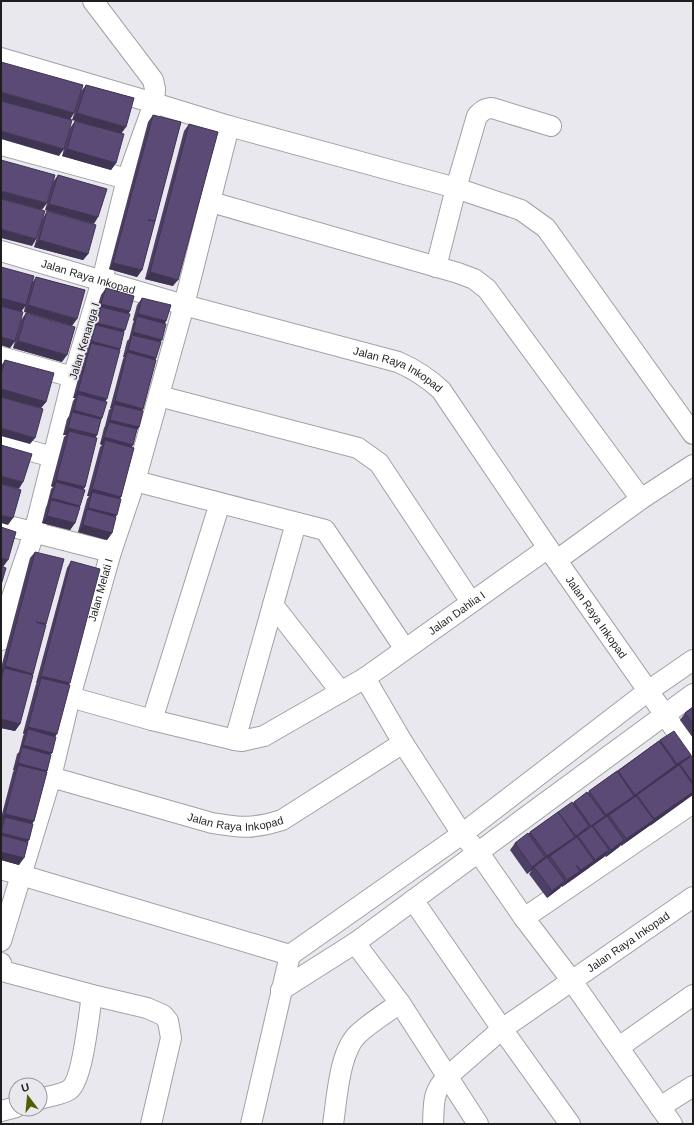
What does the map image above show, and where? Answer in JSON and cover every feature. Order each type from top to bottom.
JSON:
[{"type":"street","points":[[93,1],[153,80],[155,89],[154,103]]},
{"type":"street","points":[[1,58],[229,126],[456,188],[521,210],[546,228],[692,433]]},
{"type":"street","name":"Jalan Kenanga I","points":[[1,640],[5,608],[34,533],[73,377],[102,280],[127,179],[154,103]]},
{"type":"street","points":[[436,266],[456,188],[477,116],[482,111],[492,108],[551,126]]},
{"type":"street","name":"Jalan Melati I","points":[[21,876],[51,777],[70,697],[111,552],[135,481],[184,304],[229,126]]},
{"type":"street","points":[[1,145],[127,179]]},
{"type":"street","points":[[211,202],[436,266],[474,279],[487,289],[641,499]]},
{"type":"street","name":"Jalan Raya Inkopad","points":[[1,251],[184,304],[398,362],[429,379],[441,390],[552,554],[693,755]]},
{"type":"street","points":[[1,357],[73,377]]},
{"type":"street","points":[[158,396],[358,448],[379,463],[470,602]]},
{"type":"street","points":[[1,443],[52,457]]},
{"type":"street","name":"Jalan Dahlia I","points":[[365,678],[470,602],[552,554],[693,465]]},
{"type":"street","points":[[135,481],[325,530],[405,649]]},
{"type":"street","points":[[152,720],[220,503]]},
{"type":"street","points":[[235,740],[296,523]]},
{"type":"street","points":[[1,524],[111,552]]},
{"type":"street","points":[[273,605],[341,692]]},
{"type":"street","points":[[251,1124],[290,955],[462,834],[648,692],[693,660]]},
{"type":"street","points":[[70,697],[152,720],[242,741],[264,736],[365,678],[403,743],[462,834],[479,853],[524,918],[572,981],[672,1124]]},
{"type":"street","points":[[281,990],[355,943],[693,694]]},
{"type":"street","name":"Jalan Raya Inkopad","points":[[51,777],[212,823],[251,828],[282,820],[403,743]]},
{"type":"street","points":[[524,918],[693,803]]},
{"type":"street","points":[[1,869],[290,955]]},
{"type":"street","points":[[1,941],[21,876]]},
{"type":"street","points":[[413,900],[502,1030],[570,1124]]},
{"type":"street","name":"Jalan Raya Inkopad","points":[[433,1124],[434,1097],[439,1085],[447,1076],[502,1030],[572,981],[690,905]]},
{"type":"street","points":[[355,943],[400,1003],[478,1124]]},
{"type":"street","points":[[1,963],[6,972],[147,1008],[163,1015],[168,1021],[170,1038],[151,1124]]},
{"type":"street","points":[[48,1096],[70,1089],[76,1082],[83,1055],[92,995]]},
{"type":"street","points":[[618,1047],[693,995]]},
{"type":"street","points":[[333,1124],[339,1083],[346,1051],[357,1035],[400,1003]]},
{"type":"street","points":[[660,1107],[693,1086]]},
{"type":"building","points":[[1,62],[83,85],[74,113],[1,92]]},
{"type":"building","points":[[86,85],[134,98],[126,127],[77,113]]},
{"type":"building","points":[[1,101],[72,120],[64,149],[1,131]]},
{"type":"building","points":[[153,115],[181,122],[142,270],[113,263]]},
{"type":"building","points":[[75,121],[124,134],[116,163],[67,149]]},
{"type":"building","points":[[189,124],[218,132],[178,280],[150,272]]},
{"type":"building","points":[[1,160],[55,175],[47,203],[1,191]]},
{"type":"building","points":[[58,175],[107,189],[98,217],[49,204]]},
{"type":"building","points":[[1,199],[45,211],[36,239],[1,229]]},
{"type":"building","points":[[47,211],[96,225],[88,254],[39,240]]},
{"type":"building","points":[[1,267],[34,276],[26,305],[1,298]]},
{"type":"building","points":[[36,277],[85,290],[77,319],[28,305]]},
{"type":"building","points":[[106,288],[134,296],[130,311],[101,304]]},
{"type":"building","points":[[142,298],[171,305],[166,321],[138,314]]},
{"type":"building","points":[[1,306],[23,312],[15,341],[1,337]]},
{"type":"building","points":[[101,307],[130,314],[125,330],[97,323]]},
{"type":"building","points":[[26,313],[75,327],[67,355],[18,341]]},
{"type":"building","points":[[137,316],[166,324],[162,340],[133,332]]},
{"type":"building","points":[[96,325],[124,332],[120,349],[91,341]]},
{"type":"building","points":[[132,335],[161,342],[156,358],[128,350]]},
{"type":"building","points":[[91,343],[120,350],[107,399],[78,391]]},
{"type":"building","points":[[127,352],[156,360],[143,409],[115,401]]},
{"type":"building","points":[[5,360],[54,373],[46,402],[1,389],[1,374]]},
{"type":"building","points":[[78,394],[107,402],[102,418],[74,410]]},
{"type":"building","points":[[1,397],[43,409],[35,438],[1,428]]},
{"type":"building","points":[[114,404],[143,411],[139,427],[110,420]]},
{"type":"building","points":[[72,412],[101,419],[97,435],[68,428]]},
{"type":"building","points":[[109,422],[137,429],[133,445],[104,437]]},
{"type":"building","points":[[69,431],[97,438],[85,487],[56,480]]},
{"type":"building","points":[[105,440],[134,448],[121,497],[92,489]]},
{"type":"building","points":[[1,445],[32,454],[23,482],[1,476]]},
{"type":"building","points":[[56,482],[85,490],[80,506],[51,498]]},
{"type":"building","points":[[1,484],[21,490],[13,518],[1,515]]},
{"type":"building","points":[[92,492],[121,499],[117,515],[88,508]]},
{"type":"building","points":[[51,500],[80,507],[75,523],[47,516]]},
{"type":"building","points":[[87,509],[116,517],[112,533],[83,525]]},
{"type":"building","points":[[1,527],[16,532],[8,560],[1,558]]},
{"type":"building","points":[[35,552],[64,559],[46,624],[36,622],[46,625],[33,674],[5,666]]},
{"type":"building","points":[[71,561],[100,569],[70,683],[41,676]]},
{"type":"building","points":[[1,566],[6,568],[1,585]]},
{"type":"building","points":[[4,668],[33,675],[20,724],[1,719],[1,681]]},
{"type":"building","points":[[41,678],[70,685],[57,734],[28,727]]},
{"type":"building","points":[[693,707],[693,724],[685,713]]},
{"type":"building","points":[[28,729],[56,737],[52,753],[23,745]]},
{"type":"building","points":[[674,731],[691,755],[677,764],[660,740]]},
{"type":"building","points":[[659,741],[676,765],[635,795],[618,771]]},
{"type":"building","points":[[22,747],[51,755],[47,771],[18,763]]},
{"type":"building","points":[[693,755],[693,783],[680,764]]},
{"type":"building","points":[[18,765],[47,772],[34,821],[5,814]]},
{"type":"building","points":[[679,765],[693,785],[693,792],[654,819],[637,795]]},
{"type":"building","points":[[617,771],[634,796],[606,815],[589,791]]},
{"type":"building","points":[[587,792],[605,816],[591,826],[574,802]]},
{"type":"building","points":[[636,796],[654,820],[626,839],[609,815]]},
{"type":"building","points":[[572,802],[589,826],[576,836],[558,812]]},
{"type":"building","points":[[558,812],[575,837],[547,856],[530,832]]},
{"type":"building","points":[[607,816],[624,840],[611,850],[593,826]]},
{"type":"building","points":[[5,817],[33,824],[29,840],[1,833]]},
{"type":"building","points":[[592,826],[609,850],[595,860],[578,836]]},
{"type":"building","points":[[528,833],[545,857],[532,867],[515,843]]},
{"type":"building","points":[[1,835],[28,842],[24,858],[1,852]]},
{"type":"building","points":[[577,837],[594,861],[581,870],[576,865],[580,871],[567,880],[550,856]]},
{"type":"building","points":[[547,857],[565,881],[552,891],[534,867]]}]
